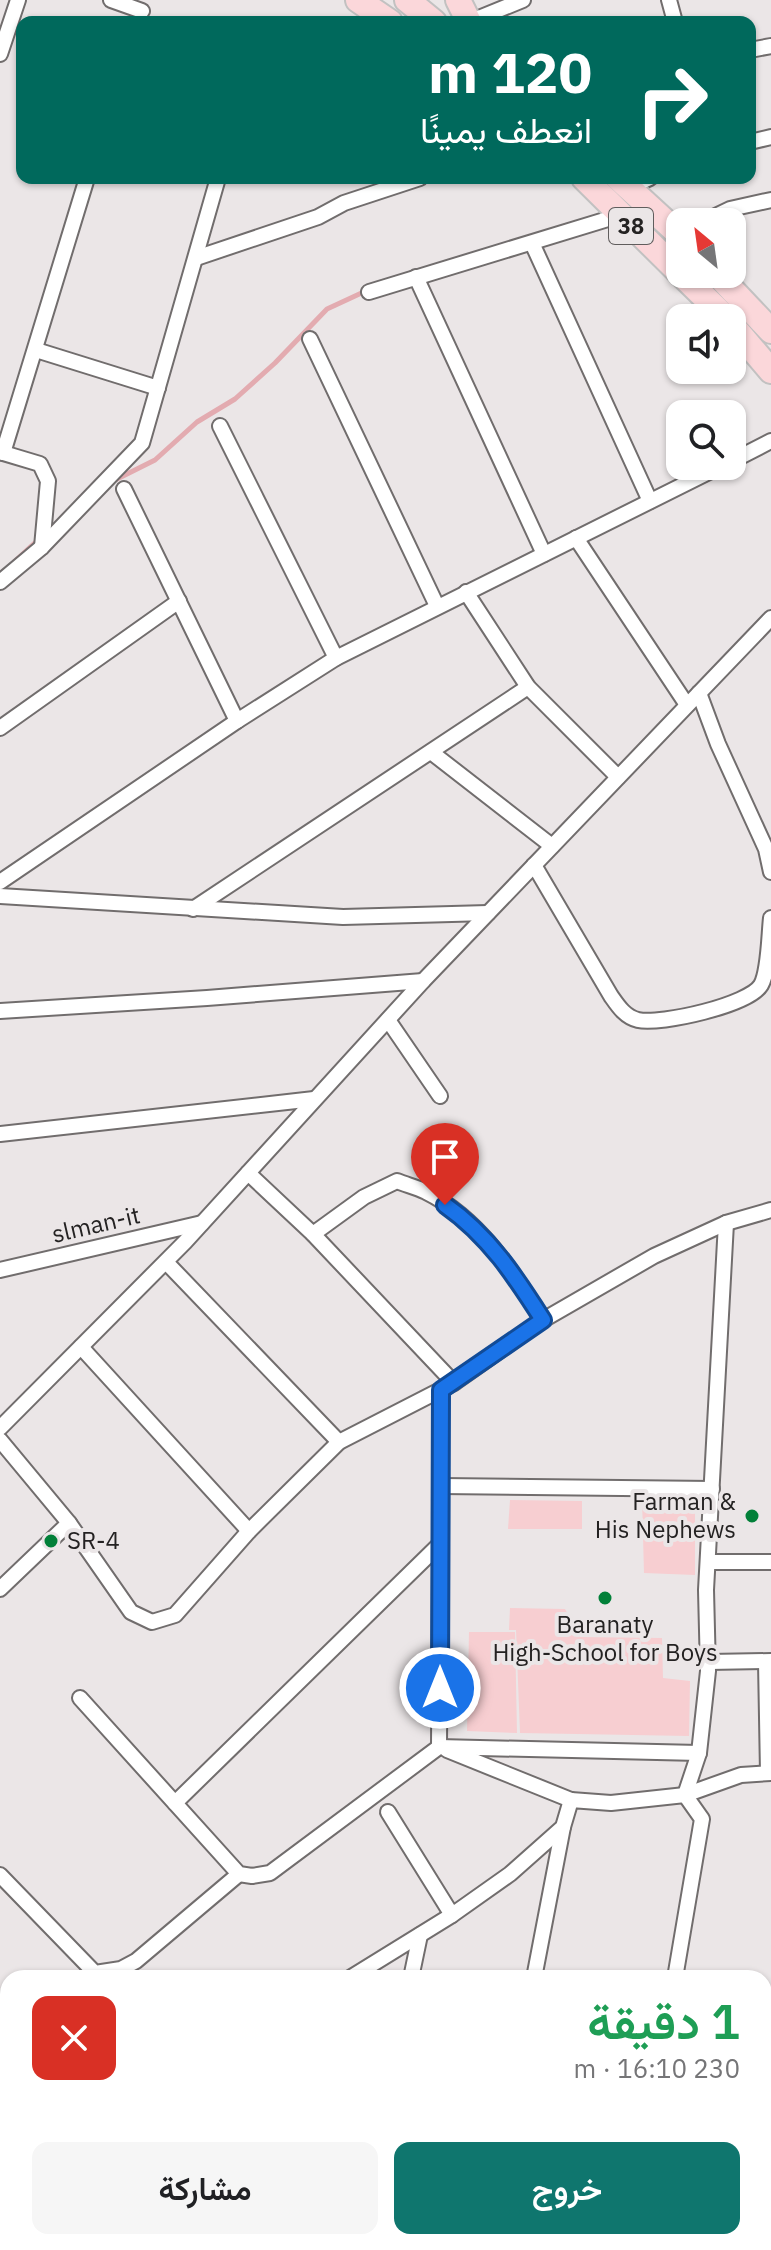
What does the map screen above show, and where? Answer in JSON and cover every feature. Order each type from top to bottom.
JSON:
[{"type":"main road","points":[[358,0],[381,16]]},
{"type":"main road","points":[[407,0],[427,16]]},
{"type":"main road","name":"38","points":[[590,184],[666,258]]},
{"type":"main road","name":"38","points":[[635,184],[666,219]]},
{"type":"main road","name":"38","points":[[699,288],[718,304]]},
{"type":"main road","name":"38","points":[[746,320],[771,331]]},
{"type":"main road","name":"38","points":[[746,336],[771,371]]},
{"type":"street","points":[[0,54],[18,0]]},
{"type":"street","points":[[111,0],[142,11]]},
{"type":"street","points":[[484,16],[523,0]]},
{"type":"street","points":[[42,547],[48,481],[40,464],[2,452],[85,184]]},
{"type":"street","points":[[0,582],[42,547],[142,443],[216,184]]},
{"type":"street","points":[[196,258],[318,217],[344,203],[402,184]]},
{"type":"street","points":[[735,208],[771,200]]},
{"type":"street","points":[[369,292],[621,215]]},
{"type":"street","points":[[532,243],[650,501]]},
{"type":"street","points":[[416,277],[544,554]]},
{"type":"street","points":[[310,339],[437,606]]},
{"type":"street","points":[[36,350],[158,388]]},
{"type":"street","points":[[220,426],[336,658]]},
{"type":"street","points":[[746,454],[771,441]]},
{"type":"street","points":[[1,879],[336,658],[693,480]]},
{"type":"street","points":[[124,489],[237,721]]},
{"type":"street","points":[[576,538],[687,705]]},
{"type":"street","points":[[466,592],[528,687],[618,777]]},
{"type":"street","points":[[0,728],[179,601]]},
{"type":"street","points":[[0,1428],[166,1262],[423,981],[771,618]]},
{"type":"street","points":[[193,909],[528,687]]},
{"type":"street","points":[[699,693],[718,744],[766,849],[771,872]]},
{"type":"street","points":[[431,752],[552,846]]},
{"type":"street","points":[[534,865],[611,996],[623,1012],[638,1020],[682,1015],[750,996],[761,984],[771,918]]},
{"type":"street","points":[[0,896],[343,917],[488,913]]},
{"type":"street","points":[[0,1011],[423,981]]},
{"type":"street","points":[[388,1020],[440,1096]]},
{"type":"street","points":[[0,1134],[314,1099]]},
{"type":"street","points":[[248,1173],[313,1234],[448,1386],[441,1486],[439,1747]]},
{"type":"street","points":[[313,1234],[364,1197],[397,1181],[427,1192],[464,1218],[506,1262],[543,1320]]},
{"type":"street","points":[[0,1440],[69,1523],[131,1612],[152,1622],[175,1615],[249,1531],[339,1442],[448,1386],[543,1320],[654,1256],[726,1223],[771,1210]]},
{"type":"street","name":"slman-it","points":[[0,1270],[203,1223]]},
{"type":"street","points":[[685,1795],[699,1753],[709,1662],[708,1562],[726,1223]]},
{"type":"street","points":[[166,1262],[339,1442]]},
{"type":"street","points":[[81,1347],[249,1531]]},
{"type":"street","points":[[441,1486],[712,1489]]},
{"type":"street","points":[[0,1589],[69,1523]]},
{"type":"street","points":[[175,1803],[441,1543]]},
{"type":"street","points":[[708,1562],[771,1562]]},
{"type":"street","points":[[439,1747],[571,1800],[611,1803],[685,1795],[741,1775],[769,1773],[769,1662],[709,1662]]},
{"type":"street","points":[[80,1698],[239,1874],[252,1876],[270,1873],[439,1747],[699,1753]]},
{"type":"street","points":[[676,1970],[702,1819],[685,1795]]},
{"type":"street","points":[[536,1970],[571,1800]]},
{"type":"street","points":[[388,1812],[452,1915]]},
{"type":"street","points":[[363,1970],[452,1915],[510,1874],[563,1827]]},
{"type":"street","points":[[114,1970],[136,1961],[239,1874]]},
{"type":"street","points":[[0,1875],[92,1970]]},
{"type":"street","points":[[413,1970],[420,1935]]},
{"type":"shaded area","points":[[642,1498],[695,1498],[695,1575],[644,1573]]},
{"type":"shaded area","points":[[510,1500],[582,1501],[582,1529],[508,1529]]},
{"type":"shaded area","points":[[510,1608],[565,1609],[569,1616],[578,1621],[580,1637],[662,1638],[663,1678],[690,1681],[689,1736],[520,1733],[516,1630],[509,1630]]},
{"type":"shaded area","points":[[469,1632],[515,1632],[517,1733],[467,1731]]},
{"type":"waterway","points":[[113,481],[155,460],[197,422],[235,399],[327,309],[368,290]]},
{"type":"waterway","points":[[14,562],[39,539]]},
{"type":"place","name":"Farman & His Nephews","points":[[752,1516]]},
{"type":"place","name":"SR-4","points":[[51,1541]]},
{"type":"place","name":"Baranaty High-School for Boys","points":[[605,1598]]},
{"type":"route","points":[[440,1688],[441,1390],[543,1320],[506,1262],[464,1218],[445,1205]]}]
